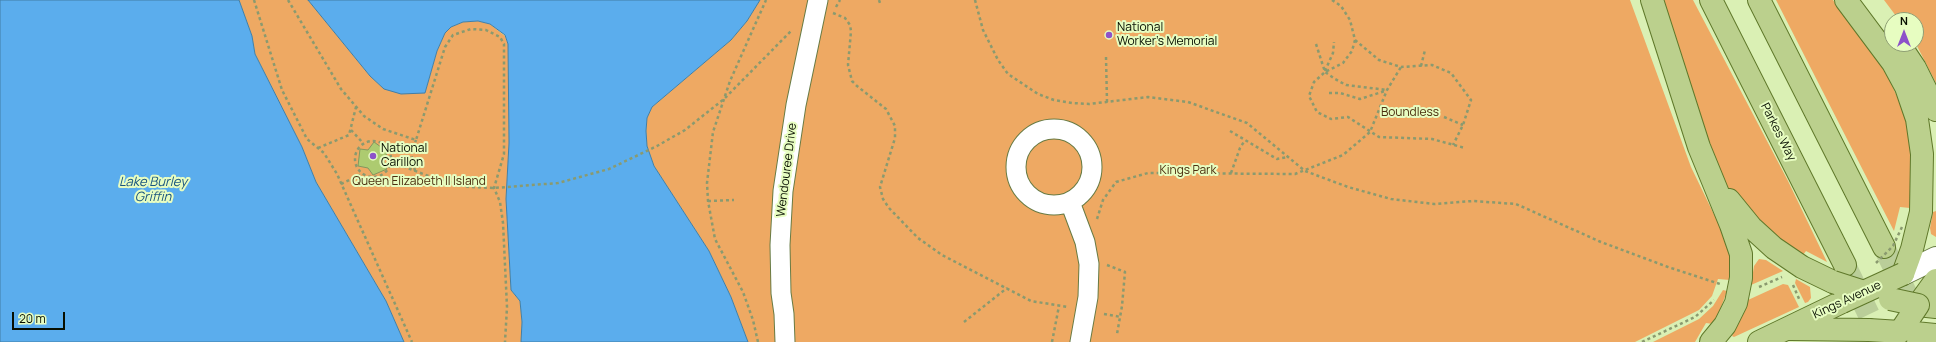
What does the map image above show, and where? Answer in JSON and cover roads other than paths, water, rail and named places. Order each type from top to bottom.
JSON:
[{"type":"main road","points":[[1652,0],[1706,166],[1737,238],[1742,260],[1740,288],[1736,303],[1725,325],[1711,342]]},
{"type":"main road","name":"Parkes Way","points":[[1711,0],[1839,273]]},
{"type":"main road","points":[[1759,0],[1879,256]]},
{"type":"main road","points":[[1846,0],[1884,50],[1900,76],[1912,101],[1917,119],[1922,154],[1921,212],[1917,261],[1861,336]]},
{"type":"main road","points":[[1860,18],[1884,35]]},
{"type":"main road","points":[[1904,52],[1915,68],[1936,110]]},
{"type":"main road","points":[[1706,166],[1733,206],[1762,238],[1794,262],[1839,273],[1864,292],[1890,299],[1930,295]]},
{"type":"main road","name":"Kings Avenue","points":[[1759,342],[1864,292],[1917,261]]},
{"type":"main road","points":[[1786,329],[1861,336],[1908,337],[1930,295]]},
{"type":"street","name":"Wendouree Drive","points":[[785,342],[780,252],[783,190],[797,99],[818,0]]},
{"type":"street","points":[[1053,129],[1065,131],[1081,140],[1088,150],[1092,168],[1090,180],[1084,190],[1070,202],[1052,205],[1040,203],[1024,192],[1018,182],[1016,164],[1019,152],[1030,137],[1041,131],[1053,129]]},
{"type":"street","points":[[1070,202],[1085,242],[1089,264],[1088,297],[1080,342]]},
{"type":"water","name":"Lake Burley Griffin","points":[[0,0],[239,0],[252,36],[255,54],[302,147],[316,182],[386,301],[404,342],[0,342]]},
{"type":"water","points":[[308,0],[760,0],[747,21],[731,40],[652,107],[647,118],[646,131],[647,146],[654,166],[709,251],[731,297],[748,342],[521,342],[522,322],[520,301],[511,290],[506,199],[509,143],[508,44],[505,35],[490,24],[478,21],[463,22],[451,27],[445,33],[437,51],[425,93],[401,94],[384,89],[370,76]]},
{"type":"tunnel","points":[[1884,247],[1918,318]]},
{"type":"tunnel","points":[[1845,265],[1882,342]]},
{"type":"place","name":"National Worker’s Memorial","points":[[1109,35]]},
{"type":"place","name":"National Carillon","points":[[373,156]]},
{"type":"park label","name":"Boundless","points":[[1410,113]]},
{"type":"park label","name":"Kings Park","points":[[1188,171]]},
{"type":"park label","name":"Queen Elizabeth II Island","points":[[419,182]]}]
